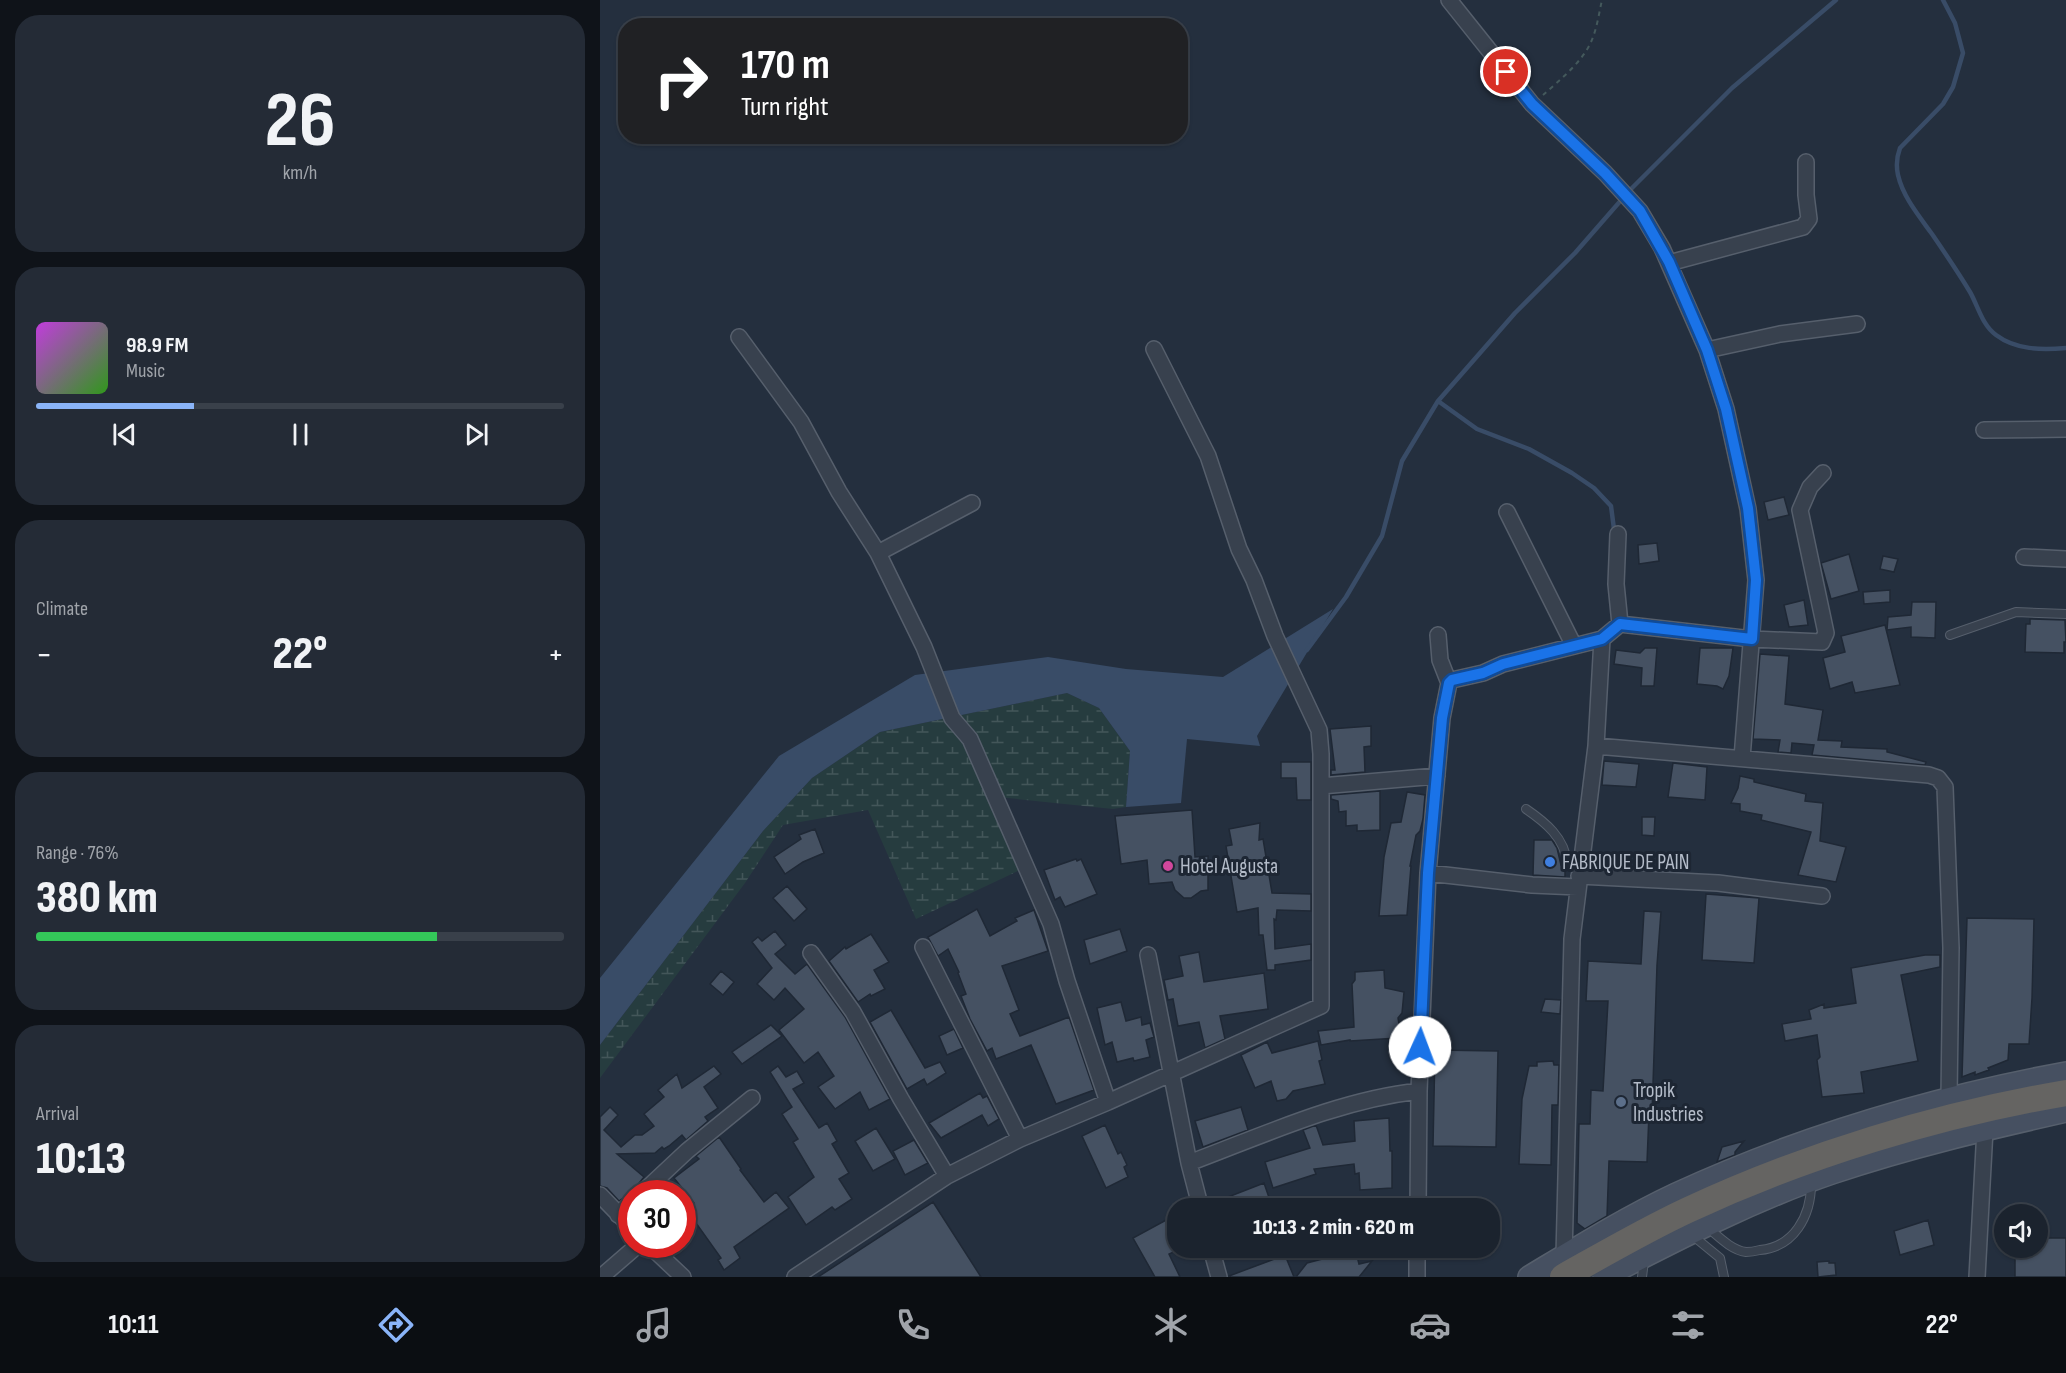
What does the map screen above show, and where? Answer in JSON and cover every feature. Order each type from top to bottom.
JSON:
[{"type":"highway","points":[[1563,1266],[1769,1177],[1852,1146],[1947,1118],[2066,1093]]},
{"type":"main road","points":[[1529,1277],[1563,1266],[1595,1236],[1674,1195],[1750,1163],[1842,1129],[1906,1109],[2011,1083],[2066,1073]]},
{"type":"main road","points":[[1604,1277],[1643,1267],[1698,1230],[1833,1173],[1985,1129],[2066,1112]]},
{"type":"street","points":[[1449,0],[1532,104],[1605,173],[1640,211],[1669,262],[1707,350],[1726,409],[1748,508],[1756,580],[1742,758]]},
{"type":"street","points":[[1669,262],[1803,227],[1809,219],[1806,162]]},
{"type":"street","points":[[1707,350],[1780,334],[1857,324]]},
{"type":"street","points":[[739,337],[801,422],[839,492],[878,553],[924,647],[952,718],[969,739],[1051,924],[1067,981],[1108,1102]]},
{"type":"street","points":[[795,1277],[947,1176],[1020,1139],[1172,1074],[1321,1006],[1319,730],[1275,636],[1254,580],[1239,549],[1208,456],[1154,349]]},
{"type":"street","points":[[1984,430],[2066,429]]},
{"type":"street","points":[[1449,683],[1452,680],[1483,673],[1503,664],[1602,639],[1620,624],[1752,639],[1822,642],[1826,633],[1800,510],[1810,487],[1823,472]]},
{"type":"street","points":[[878,553],[972,503]]},
{"type":"street","points":[[1507,512],[1574,646]]},
{"type":"street","points":[[1618,534],[1616,584],[1620,624]]},
{"type":"street","points":[[2024,557],[2066,559]]},
{"type":"street","points":[[1418,1198],[1419,1091],[1428,873],[1442,718],[1449,683],[1440,660],[1438,635]]},
{"type":"street","points":[[1563,1266],[1572,939],[1596,746],[1602,639]]},
{"type":"street","points":[[1596,746],[1929,775],[1938,778],[1945,787],[1951,948],[1949,1098]]},
{"type":"street","points":[[1321,786],[1437,776]]},
{"type":"street","points":[[1428,873],[1532,885],[1579,877],[1718,883],[1822,896]]},
{"type":"street","points":[[923,947],[1020,1139]]},
{"type":"street","points":[[811,954],[853,1012],[947,1176]]},
{"type":"street","points":[[1148,955],[1189,1163],[1198,1198]]},
{"type":"street","points":[[1189,1163],[1347,1104],[1419,1091]]},
{"type":"street","points":[[656,1180],[687,1151],[752,1098]]},
{"type":"street","points":[[1977,1277],[1985,1129]]},
{"type":"street","points":[[600,1196],[618,1215]]},
{"type":"street","points":[[601,1277],[623,1258]]},
{"type":"street","points":[[663,1258],[683,1277]]},
{"type":"street","points":[[1214,1258],[1219,1277]]},
{"type":"street","points":[[1417,1277],[1418,1258]]},
{"type":"lane","points":[[1950,635],[2016,612],[2066,614]]},
{"type":"lane","points":[[1526,809],[1549,825],[1556,834],[1567,863],[1579,877]]},
{"type":"lane","points":[[1698,1230],[1746,1252],[1778,1246],[1790,1239],[1802,1222],[1811,1198],[1811,1181]]},
{"type":"lane","points":[[1698,1230],[1720,1258],[1724,1277]]},
{"type":"path","points":[[1532,104],[1559,81],[1591,42],[1602,0]]},
{"type":"green space","points":[[1067,693],[1099,708],[1130,751],[1126,807],[1113,809],[998,797],[1022,869],[916,919],[868,810],[783,825],[745,883],[600,1078],[600,1045],[763,831],[812,778],[880,732]]},
{"type":"water","points":[[1333,609],[1257,736],[1260,746],[1187,739],[1181,803],[1126,807],[1130,751],[1099,708],[1067,693],[880,732],[812,778],[763,831],[600,1045],[600,978],[779,756],[915,675],[1048,657],[1126,669],[1223,677]]},
{"type":"building","points":[[1784,497],[1789,515],[1768,520],[1764,502]]},
{"type":"building","points":[[1657,543],[1659,561],[1639,564],[1638,545]]},
{"type":"building","points":[[1849,554],[1859,591],[1831,599],[1821,563]]},
{"type":"building","points":[[1883,556],[1898,559],[1894,572],[1880,569]]},
{"type":"building","points":[[1890,590],[1890,602],[1864,604],[1863,592]]},
{"type":"building","points":[[1804,600],[1808,625],[1789,627],[1784,605]]},
{"type":"building","points":[[1912,602],[1936,602],[1935,638],[1911,637],[1911,627],[1887,630],[1888,617],[1911,615]]},
{"type":"building","points":[[2030,619],[2065,620],[2064,653],[2025,652],[2026,624],[2030,624]]},
{"type":"building","points":[[1885,625],[1900,685],[1855,693],[1852,682],[1830,689],[1823,658],[1845,652],[1841,636]]},
{"type":"building","points":[[1645,648],[1657,648],[1654,686],[1641,686],[1642,668],[1614,664],[1616,650],[1640,653]]},
{"type":"building","points":[[1700,648],[1733,648],[1729,676],[1723,689],[1717,686],[1697,684]]},
{"type":"building","points":[[1760,654],[1789,656],[1785,704],[1823,710],[1818,740],[1842,741],[1841,747],[1887,749],[1887,752],[1926,762],[1925,765],[1812,755],[1814,745],[1792,743],[1791,753],[1778,752],[1780,740],[1753,739]]},
{"type":"building","points":[[1371,726],[1371,746],[1364,747],[1365,772],[1331,775],[1331,770],[1335,770],[1330,729]]},
{"type":"building","points":[[1604,761],[1639,764],[1636,787],[1602,785]]},
{"type":"building","points":[[1281,762],[1311,762],[1311,800],[1297,800],[1296,778],[1281,778]]},
{"type":"building","points":[[1673,763],[1707,767],[1705,800],[1668,797]]},
{"type":"building","points":[[1740,776],[1754,779],[1754,782],[1806,794],[1805,801],[1823,803],[1820,841],[1846,847],[1836,882],[1798,875],[1811,832],[1761,820],[1762,815],[1740,811],[1740,804],[1731,803],[1738,788]]},
{"type":"building","points":[[1380,791],[1380,830],[1357,831],[1357,825],[1346,826],[1346,811],[1339,812],[1338,801],[1331,799],[1331,795]]},
{"type":"building","points":[[1407,792],[1425,795],[1423,819],[1420,831],[1416,835],[1410,866],[1407,915],[1379,916],[1384,857],[1391,823],[1401,822]]},
{"type":"building","points":[[1192,810],[1195,857],[1208,856],[1208,890],[1201,891],[1191,898],[1184,898],[1175,890],[1172,882],[1149,884],[1147,860],[1121,864],[1115,816]]},
{"type":"building","points":[[1642,817],[1655,817],[1654,836],[1642,835]]},
{"type":"building","points":[[1260,823],[1259,840],[1263,839],[1272,893],[1311,894],[1311,911],[1277,910],[1276,920],[1274,919],[1275,949],[1311,944],[1311,960],[1275,965],[1275,970],[1267,970],[1263,935],[1259,935],[1258,908],[1237,912],[1226,846],[1232,845],[1229,829]]},
{"type":"building","points":[[815,829],[824,853],[803,862],[785,874],[774,857],[801,839],[799,835]]},
{"type":"building","name":"FABRIQUE DE PAIN","points":[[1534,840],[1552,840],[1557,848],[1561,865],[1565,869],[1565,877],[1533,875]]},
{"type":"building","points":[[1076,859],[1077,861],[1081,859],[1097,894],[1065,907],[1060,897],[1055,900],[1044,870]]},
{"type":"building","points":[[787,886],[807,909],[794,921],[773,898]]},
{"type":"building","points":[[1706,894],[1759,898],[1754,963],[1702,960]]},
{"type":"building","points":[[977,909],[990,936],[1017,921],[1015,918],[1034,910],[1048,951],[1002,966],[1019,1010],[1010,1014],[1020,1036],[1069,1017],[1094,1090],[1056,1104],[1031,1045],[996,1059],[992,1048],[987,1051],[961,996],[966,994],[948,949],[938,956],[928,937]]},
{"type":"building","points":[[1644,911],[1661,912],[1652,1114],[1649,1114],[1647,1162],[1609,1161],[1607,1216],[1585,1229],[1577,1223],[1579,1124],[1590,1124],[1591,1090],[1603,1091],[1608,1001],[1586,1001],[1588,961],[1641,964]]},
{"type":"building","points":[[1967,918],[2034,919],[2032,998],[2029,1044],[2009,1044],[2008,1060],[1988,1068],[1989,1070],[1962,1077]]},
{"type":"building","points":[[1120,929],[1127,951],[1090,964],[1084,940]]},
{"type":"building","points":[[775,931],[786,945],[775,954],[795,974],[807,964],[845,1017],[890,1099],[869,1110],[860,1092],[835,1109],[818,1087],[834,1076],[818,1052],[804,1063],[779,1030],[804,1009],[785,988],[774,1000],[757,984],[772,968],[752,942],[758,937],[762,941]]},
{"type":"building","points":[[871,934],[889,962],[874,970],[885,989],[871,996],[870,994],[858,1002],[829,961],[845,947],[846,949]]},
{"type":"building","points":[[1199,952],[1204,982],[1264,973],[1268,1009],[1220,1016],[1225,1039],[1205,1048],[1199,1022],[1178,1026],[1173,999],[1168,1000],[1164,980],[1183,976],[1179,956]]},
{"type":"building","points":[[1925,955],[1940,955],[1940,967],[1901,975],[1918,1061],[1861,1072],[1864,1093],[1822,1097],[1817,1060],[1820,1057],[1817,1035],[1785,1041],[1782,1024],[1811,1019],[1809,1010],[1824,1004],[1824,1008],[1856,1003],[1851,968]]},
{"type":"building","points":[[1384,970],[1385,988],[1404,992],[1402,1013],[1398,1018],[1400,1030],[1398,1038],[1350,1040],[1321,1045],[1318,1031],[1354,1027],[1352,984],[1355,980],[1355,972]]},
{"type":"building","points":[[721,971],[734,982],[723,995],[710,984]]},
{"type":"building","points":[[1545,999],[1561,1000],[1560,1014],[1541,1012]]},
{"type":"building","points":[[1121,1002],[1126,1021],[1141,1017],[1142,1025],[1150,1023],[1154,1037],[1146,1040],[1150,1057],[1117,1062],[1112,1042],[1105,1045],[1097,1008]]},
{"type":"building","points":[[891,1010],[925,1068],[940,1062],[946,1073],[927,1085],[924,1079],[907,1089],[870,1022]]},
{"type":"building","points":[[771,1025],[782,1036],[742,1064],[732,1052]]},
{"type":"building","points":[[954,1029],[963,1048],[947,1055],[939,1036]]},
{"type":"building","points":[[1318,1041],[1322,1060],[1319,1061],[1325,1084],[1293,1091],[1286,1099],[1277,1101],[1271,1081],[1255,1088],[1241,1055],[1267,1042],[1272,1053]]},
{"type":"building","points":[[1435,1050],[1498,1051],[1496,1147],[1433,1146]]},
{"type":"building","points":[[1553,1061],[1554,1065],[1559,1065],[1558,1105],[1552,1105],[1551,1165],[1519,1164],[1522,1099],[1529,1066],[1537,1066],[1537,1062]]},
{"type":"building","points":[[714,1066],[721,1074],[704,1087],[718,1108],[705,1117],[708,1121],[686,1140],[682,1135],[669,1146],[664,1149],[662,1147],[655,1153],[617,1154],[644,1177],[642,1180],[618,1180],[618,1200],[607,1188],[600,1186],[600,1117],[610,1107],[618,1115],[604,1130],[621,1147],[635,1135],[642,1135],[654,1126],[644,1114],[664,1097],[658,1090],[677,1074],[682,1088]]},
{"type":"building","points":[[778,1066],[786,1077],[797,1071],[804,1083],[793,1089],[819,1128],[827,1123],[837,1141],[832,1144],[849,1173],[839,1179],[852,1199],[835,1210],[832,1207],[806,1225],[788,1197],[814,1177],[793,1142],[798,1139],[782,1114],[792,1107],[770,1072]]},
{"type":"building","points":[[980,1093],[983,1098],[987,1096],[999,1119],[988,1126],[982,1115],[941,1138],[929,1123]]},
{"type":"building","points":[[1241,1107],[1248,1130],[1203,1147],[1195,1121]]},
{"type":"building","points":[[1389,1118],[1392,1188],[1360,1190],[1359,1173],[1355,1174],[1354,1164],[1314,1169],[1316,1174],[1273,1188],[1265,1162],[1310,1148],[1303,1130],[1316,1125],[1323,1145],[1355,1141],[1354,1121]]},
{"type":"building","points":[[1105,1125],[1118,1154],[1121,1152],[1127,1165],[1124,1167],[1128,1177],[1106,1188],[1082,1136]]},
{"type":"building","points":[[876,1128],[895,1159],[873,1171],[855,1141]]},
{"type":"building","points":[[719,1137],[764,1202],[776,1192],[789,1208],[734,1247],[740,1258],[724,1270],[718,1260],[721,1258],[696,1223],[696,1180],[676,1180],[674,1178],[699,1159],[696,1156]]},
{"type":"building","points":[[914,1140],[928,1163],[905,1175],[893,1151]]},
{"type":"building","points":[[1744,1141],[1735,1155],[1717,1162],[1722,1147]]},
{"type":"building","points":[[1264,1183],[1269,1198],[1225,1198]]},
{"type":"building","points":[[933,1202],[981,1277],[818,1277]]},
{"type":"building","points":[[1167,1220],[1167,1258],[1171,1258],[1180,1277],[1155,1277],[1133,1238]]},
{"type":"building","points":[[1928,1220],[1934,1245],[1900,1255],[1894,1231]]},
{"type":"building","points":[[2048,1238],[2066,1238],[2066,1277],[2015,1277],[2015,1258],[2048,1258]]},
{"type":"building","points":[[1277,1258],[1286,1258],[1294,1277],[1230,1277]]},
{"type":"building","points":[[1326,1258],[1358,1258],[1359,1264],[1372,1261],[1359,1277],[1296,1277],[1307,1263]]},
{"type":"building","points":[[1829,1261],[1829,1263],[1835,1263],[1836,1275],[1818,1277],[1817,1262]]},
{"type":"waterway","points":[[1628,192],[1732,88],[1836,0]]},
{"type":"waterway","points":[[1943,0],[1955,23],[1963,53],[1953,87],[1943,104],[1900,148],[1897,165],[1900,183],[1912,206],[1973,297],[1991,331],[2004,340],[2020,346],[2038,349],[2066,348]]},
{"type":"waterway","points":[[1307,650],[1346,597],[1382,536],[1402,461],[1438,401],[1515,313],[1575,253],[1623,198]]},
{"type":"waterway","points":[[1438,401],[1477,429],[1529,449],[1594,488],[1611,506],[1614,529]]},
{"type":"place","name":"FABRIQUE DE PAIN","points":[[1550,862]]},
{"type":"place","name":"Hotel Augusta","points":[[1168,866]]},
{"type":"place","name":"Tropik Industries","points":[[1621,1102]]},
{"type":"route","points":[[1420,1047],[1428,873],[1442,718],[1449,683],[1452,680],[1483,673],[1503,664],[1602,639],[1620,624],[1752,639],[1756,580],[1748,508],[1726,409],[1707,350],[1669,262],[1640,211],[1605,173],[1532,104],[1506,72]]}]
